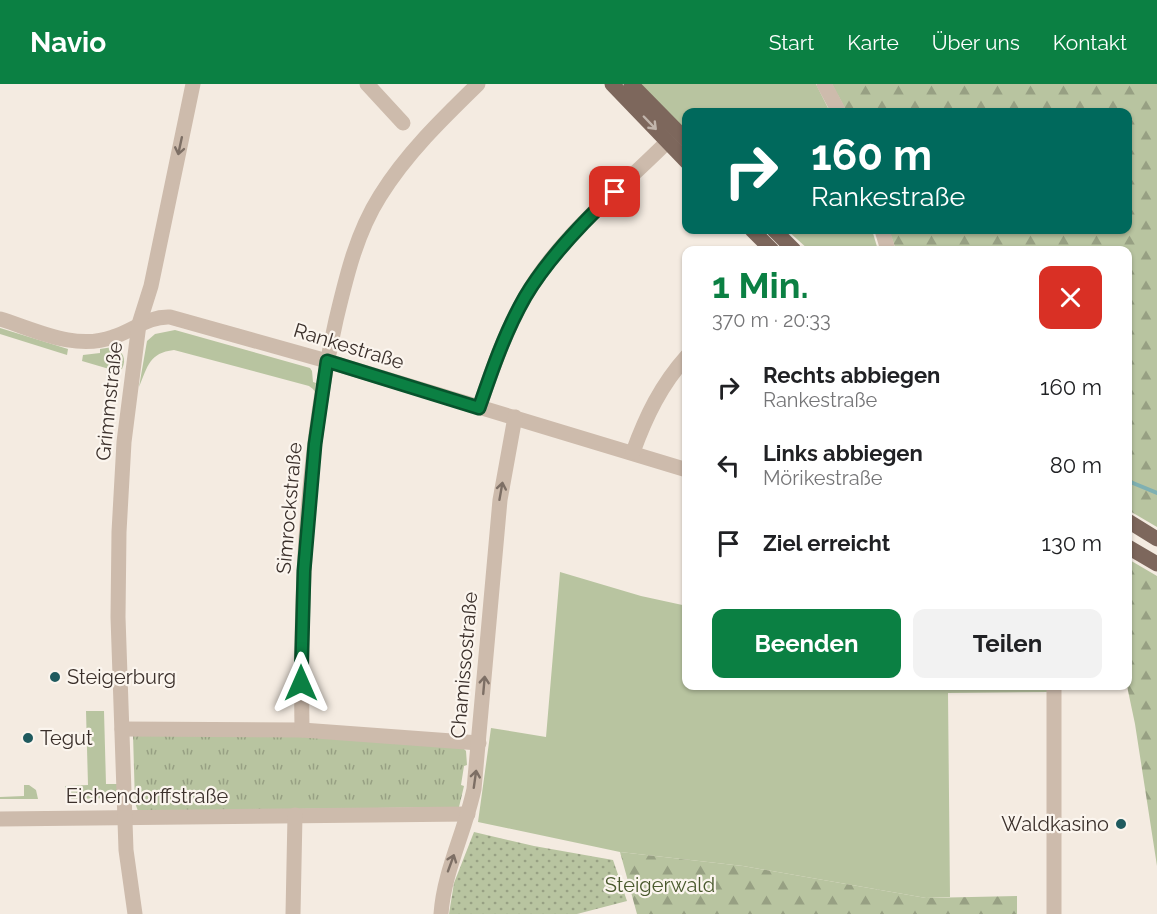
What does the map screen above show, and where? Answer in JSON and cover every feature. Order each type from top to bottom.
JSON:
[{"type":"main road","points":[[612,84],[682,157]]},
{"type":"main road","points":[[631,84],[682,136]]},
{"type":"main road","points":[[756,234],[768,246]]},
{"type":"main road","points":[[778,234],[790,246]]},
{"type":"main road","points":[[1132,524],[1157,540]]},
{"type":"main road","points":[[1132,549],[1157,564]]},
{"type":"street","points":[[367,84],[403,123]]},
{"type":"street","name":"Simrockstraße","points":[[302,730],[301,659],[304,571],[315,444],[327,361],[347,275],[358,243],[380,196],[423,138],[478,84]]},
{"type":"street","points":[[825,84],[837,108]]},
{"type":"street","name":"Grimmstraße","points":[[135,914],[126,850],[118,617],[119,532],[124,442],[139,324],[151,286],[189,86]]},
{"type":"street","points":[[479,408],[500,346],[525,296],[541,273],[601,205],[668,142]]},
{"type":"street","name":"Rankestraße","points":[[0,318],[71,341],[84,342],[110,339],[155,318],[170,317],[327,361],[682,468]]},
{"type":"street","points":[[633,452],[648,413],[661,390],[682,363]]},
{"type":"street","name":"Chamissostraße","points":[[441,914],[447,874],[468,814],[476,773],[500,500],[515,417]]},
{"type":"street","points":[[1054,690],[1054,914]]},
{"type":"street","points":[[122,729],[302,730],[479,743]]},
{"type":"street","name":"Eichendorffstraße","points":[[0,819],[468,814]]},
{"type":"street","points":[[294,815],[294,914]]},
{"type":"green space","points":[[640,84],[816,84],[828,108],[682,108],[682,127]]},
{"type":"green space","points":[[832,84],[1157,84],[1157,527],[1132,512],[1132,246],[895,246],[890,234],[1132,234],[1132,108],[845,108]]},
{"type":"green space","points":[[791,234],[873,234],[877,246],[805,246]]},
{"type":"green space","points":[[0,328],[68,349],[67,355],[0,334]]},
{"type":"green space","points":[[175,330],[310,368],[313,382],[316,383],[315,392],[309,386],[174,350],[154,357],[139,387],[147,341],[155,334]]},
{"type":"green space","points":[[113,347],[123,356],[122,369],[116,371],[82,361],[83,355],[100,353],[100,349]]},
{"type":"green space","points":[[1132,561],[1157,576],[1157,866],[1128,690],[1132,690]]},
{"type":"green space","points":[[560,572],[641,596],[682,605],[682,690],[1047,690],[1047,692],[948,693],[950,897],[926,898],[743,866],[620,852],[478,822],[491,728],[546,737]]},
{"type":"green space","points":[[86,711],[104,711],[106,784],[117,784],[117,798],[66,799],[65,786],[88,785]]},
{"type":"green space","points":[[133,734],[301,735],[462,747],[466,751],[467,765],[464,766],[461,785],[464,786],[459,807],[138,811],[135,803]]},
{"type":"green space","points":[[24,785],[29,785],[36,790],[38,799],[0,799],[0,797],[24,796]]},
{"type":"green space","points":[[474,832],[534,846],[613,860],[627,901],[577,914],[449,914],[454,883]]},
{"type":"green space","name":"Steigerwald","points":[[620,852],[743,866],[926,898],[1017,896],[1017,914],[637,914]]},
{"type":"waterway","points":[[1132,483],[1157,493]]},
{"type":"place","name":"Steigerburg","points":[[55,677]]},
{"type":"place","name":"Tegut","points":[[28,738]]},
{"type":"place","name":"Waldkasino","points":[[1121,824]]},
{"type":"route","points":[[301,683],[304,571],[315,444],[327,361],[479,408],[500,346],[525,296],[560,249],[615,192]]}]
